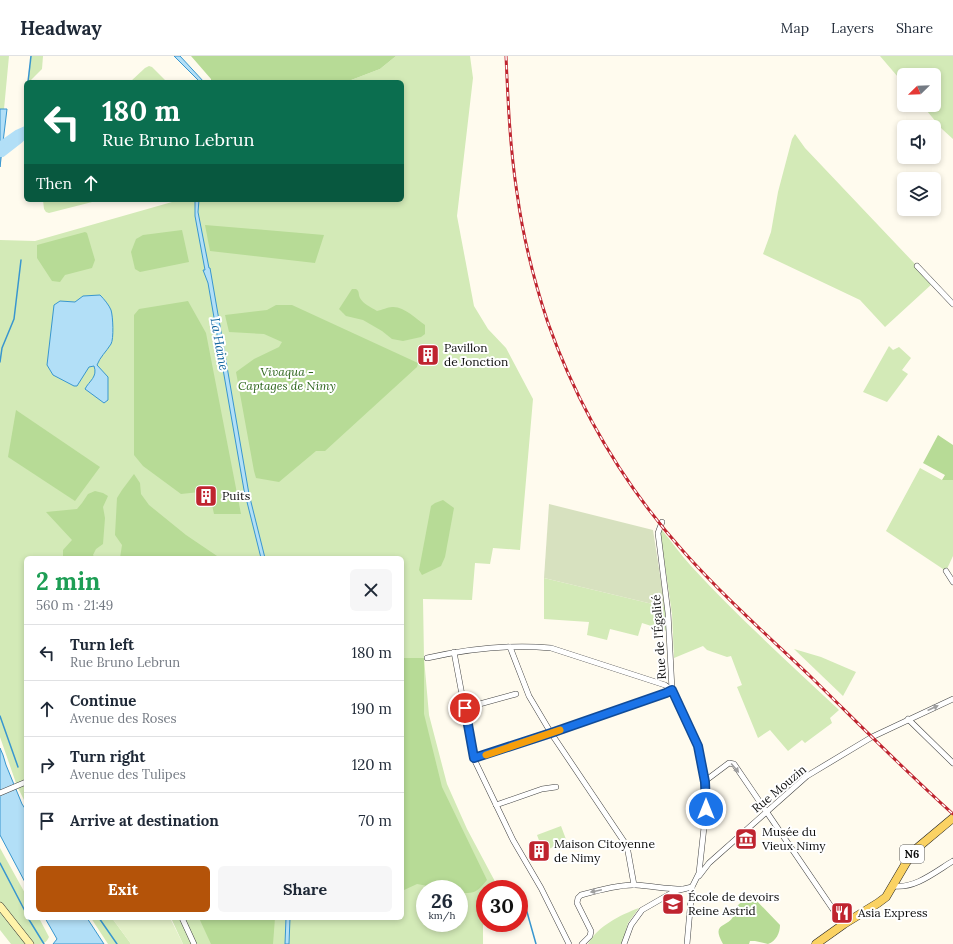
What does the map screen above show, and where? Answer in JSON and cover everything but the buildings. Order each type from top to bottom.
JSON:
[{"type":"main road","name":"N6","points":[[816,944],[843,924],[882,900],[893,886],[906,862],[916,849],[951,819]]},
{"type":"main road","points":[[0,906],[30,944]]},
{"type":"street","points":[[917,266],[953,304]]},
{"type":"street","name":"Rue de l'Égalité","points":[[662,522],[658,532],[668,612],[672,690],[698,746],[705,781],[706,809],[699,873],[692,887]]},
{"type":"street","points":[[946,571],[953,582]]},
{"type":"street","points":[[510,647],[526,690],[551,733],[627,846],[634,885]]},
{"type":"street","points":[[427,658],[454,652],[510,647],[552,648],[665,685],[672,690],[551,733],[474,758]]},
{"type":"street","points":[[454,652],[474,758],[513,840],[541,888],[569,944]]},
{"type":"street","points":[[465,708],[516,694]]},
{"type":"street","name":"Rue Mouzin","points":[[692,887],[709,863],[807,776],[841,754],[872,737],[953,699]]},
{"type":"street","points":[[908,719],[952,763]]},
{"type":"street","points":[[705,781],[729,763],[732,763],[843,924]]},
{"type":"street","points":[[0,793],[24,783]]},
{"type":"street","points":[[496,806],[542,789],[556,787]]},
{"type":"street","points":[[893,886],[899,887],[911,885],[953,861]]},
{"type":"street","points":[[582,944],[590,936],[591,932],[577,903],[579,896],[634,885],[665,889],[682,889]]},
{"type":"street","points":[[624,944],[631,925],[642,910],[670,893],[692,887],[689,943]]},
{"type":"street","points":[[183,920],[194,944]]},
{"type":"green space","points":[[0,56],[9,56],[4,109],[0,109]]},
{"type":"green space","points":[[31,56],[43,56],[42,69],[31,80],[28,80]]},
{"type":"green space","points":[[191,56],[396,56],[380,69],[351,80],[211,79]]},
{"type":"green space","name":"Vivaqua - Captages de Nimy","points":[[396,56],[470,56],[473,78],[457,216],[474,306],[488,329],[506,348],[533,399],[520,550],[493,548],[490,564],[475,563],[472,600],[423,599],[424,658],[429,715],[447,784],[467,829],[494,880],[476,880],[476,932],[483,932],[483,944],[183,944],[172,920],[404,920],[404,556],[24,556],[24,800],[17,786],[0,737],[0,240],[35,241],[172,202],[404,202],[404,80],[351,80],[380,69]]},
{"type":"green space","points":[[880,56],[953,56],[953,139],[941,128],[941,120],[934,120],[928,112],[941,112],[941,68],[897,68],[897,76]]},
{"type":"green space","points":[[149,66],[152,67],[165,80],[132,80]]},
{"type":"green space","points":[[795,134],[805,148],[933,283],[885,327],[860,300],[763,254],[771,232],[778,192],[792,139]]},
{"type":"green space","points":[[43,202],[92,202],[49,213],[44,209]]},
{"type":"green space","points":[[205,225],[324,235],[315,263],[210,251]]},
{"type":"green space","points":[[182,230],[189,262],[140,272],[135,269],[131,252],[136,239],[143,235]]},
{"type":"green space","points":[[85,232],[87,233],[95,260],[92,268],[65,275],[60,282],[52,281],[37,258],[37,245]]},
{"type":"green space","points":[[352,289],[356,289],[363,302],[377,311],[389,307],[396,307],[410,313],[425,325],[425,334],[421,337],[403,341],[392,339],[382,331],[363,320],[346,316],[339,309]]},
{"type":"green space","points":[[188,301],[206,333],[241,514],[214,514],[209,491],[181,494],[143,466],[134,455],[134,315],[139,309]]},
{"type":"green space","points":[[276,305],[292,305],[418,363],[417,367],[325,451],[316,451],[279,482],[256,478],[236,372],[254,359],[279,347],[282,342],[264,334],[229,332],[225,315],[267,310]]},
{"type":"green space","points":[[889,346],[893,350],[899,347],[911,358],[902,370],[908,374],[887,402],[863,392]]},
{"type":"green space","points":[[16,410],[100,467],[75,501],[8,457]]},
{"type":"green space","points":[[938,435],[953,445],[953,480],[942,480],[945,475],[923,463]]},
{"type":"green space","points":[[920,468],[942,480],[953,480],[953,556],[946,571],[886,531]]},
{"type":"green space","points":[[134,474],[140,483],[141,494],[149,505],[186,535],[217,556],[120,556],[122,545],[115,535],[117,498]]},
{"type":"green space","points":[[95,491],[108,496],[103,507],[105,518],[103,544],[96,549],[94,556],[63,556],[63,550],[72,540],[46,512],[77,509],[88,494]]},
{"type":"green space","points":[[443,500],[454,508],[445,557],[441,566],[422,575],[419,570],[431,506]]},
{"type":"green space","points":[[549,504],[653,530],[665,607],[544,578]]},
{"type":"green space","points":[[662,530],[691,566],[727,603],[839,710],[830,718],[832,723],[805,743],[802,740],[788,751],[770,730],[758,738],[737,687],[742,685],[731,656],[727,657],[707,650],[703,646],[674,658],[672,614],[660,531]]},
{"type":"green space","points":[[544,578],[668,608],[670,632],[642,623],[638,636],[610,629],[607,640],[587,635],[589,622],[544,619]]},
{"type":"green space","points":[[794,649],[821,657],[856,672],[843,696]]},
{"type":"green space","points":[[404,658],[424,658],[424,714],[442,787],[487,880],[476,880],[476,890],[468,893],[468,880],[416,880],[416,884],[404,890]]},
{"type":"green space","points":[[561,826],[567,842],[543,851],[537,835]]},
{"type":"green space","points":[[0,848],[24,891],[24,920],[40,920],[49,937],[47,941],[34,944],[0,902]]},
{"type":"green space","points":[[751,897],[754,898],[780,925],[777,936],[768,944],[750,941],[749,944],[723,944],[719,929],[733,917],[739,904]]},
{"type":"green space","points":[[639,908],[628,923],[622,944],[588,944],[598,932],[610,922]]},
{"type":"green space","points":[[0,911],[26,944],[11,944],[0,930]]},
{"type":"green space","points":[[92,920],[113,920],[131,944],[108,944]]},
{"type":"green space","points":[[113,920],[171,920],[183,944],[131,944]]},
{"type":"green space","points":[[200,920],[275,920],[273,944],[211,944]]},
{"type":"water","points":[[174,56],[180,56],[202,80],[198,80]]},
{"type":"water","points":[[0,109],[7,109],[0,167]]},
{"type":"water","name":"La Haine","points":[[195,202],[199,202],[198,212],[210,268],[249,494],[264,556],[260,556],[244,490],[208,283],[203,270],[205,270],[195,216]]},
{"type":"water","points":[[100,295],[111,310],[113,327],[111,344],[97,365],[108,377],[108,400],[104,403],[85,389],[94,376],[94,366],[89,367],[77,386],[74,386],[53,375],[47,365],[54,305],[60,301],[75,302],[83,296]]},
{"type":"water","points":[[0,748],[24,807],[24,880],[0,835]]},
{"type":"water","points":[[46,920],[88,920],[104,944],[53,944],[57,939]]},
{"type":"water","points":[[286,920],[290,920],[289,944],[285,944]]},
{"type":"waterway","points":[[28,80],[31,56]]},
{"type":"waterway","points":[[0,146],[24,131]]},
{"type":"waterway","points":[[0,153],[24,135]]},
{"type":"waterway","points":[[0,362],[2,348],[14,319],[21,260]]},
{"type":"waterway","points":[[0,716],[18,767]]},
{"type":"waterway","points":[[0,863],[24,909]]},
{"type":"waterway","points":[[528,916],[536,944]]},
{"type":"waterway","points":[[29,920],[44,944]]},
{"type":"waterway","points":[[100,920],[117,944]]},
{"type":"railway","points":[[506,56],[510,125],[519,209],[538,291],[548,323],[573,385],[605,444],[622,472],[661,526],[698,568],[746,616],[953,814]]},
{"type":"slow traffic","points":[[486,755],[560,730]]},
{"type":"place","name":"Pavillon de Jonction","points":[[428,355]]},
{"type":"place","name":"Puits","points":[[206,496]]},
{"type":"place","name":"Musée du Vieux Nimy","points":[[746,839]]},
{"type":"place","name":"Maison Citoyenne de Nimy","points":[[539,851]]},
{"type":"place","name":"École de devoirs Reine Astrid","points":[[673,904]]},
{"type":"place","name":"Asia Express","points":[[842,913]]},
{"type":"route","points":[[465,708],[474,758],[566,728],[672,690],[698,746],[705,782],[706,809]]}]
